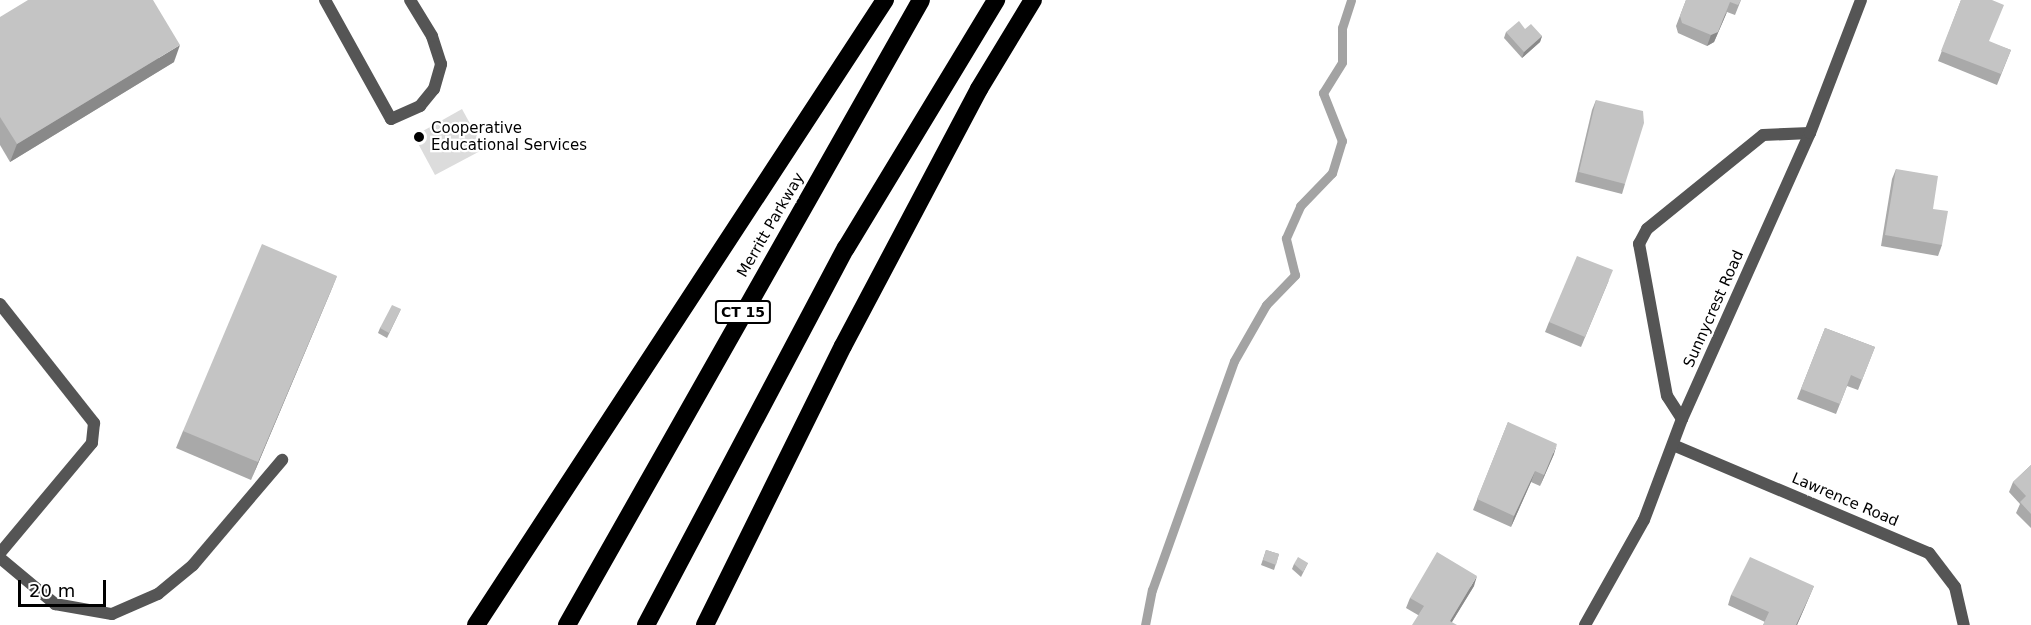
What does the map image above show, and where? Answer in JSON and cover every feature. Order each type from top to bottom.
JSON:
[{"type":"highway","points":[[477,625],[885,0]]},
{"type":"highway","name":"Merritt Parkway","points":[[567,625],[921,0]]},
{"type":"highway","points":[[646,625],[846,248],[996,0]]},
{"type":"highway","points":[[705,625],[843,346],[979,89],[1033,0]]},
{"type":"street","points":[[325,0],[391,119],[420,106],[434,89],[441,64],[432,36],[410,0]]},
{"type":"street","name":"Sunnycrest Road","points":[[1586,625],[1644,520],[1682,419],[1810,133],[1861,0]]},
{"type":"street","points":[[1682,419],[1667,396],[1639,244],[1647,230],[1763,135],[1810,133]]},
{"type":"street","points":[[0,303],[94,423],[92,443],[0,553]]},
{"type":"street","name":"Lawrence Road","points":[[1673,445],[1929,553],[1955,587],[1964,625]]},
{"type":"street","points":[[0,558],[55,604],[112,615],[158,594],[193,565],[282,460]]},
{"type":"shaded area","points":[[462,109],[484,149],[435,175],[414,136]]},
{"type":"building","points":[[28,0],[153,0],[180,45],[17,144],[0,117],[0,17]]},
{"type":"building","points":[[1686,0],[1741,0],[1738,5],[1730,2],[1718,32],[1711,35],[1682,23],[1680,16]]},
{"type":"building","points":[[1961,0],[1992,0],[2004,5],[1989,41],[2011,50],[2001,74],[1941,51]]},
{"type":"building","points":[[1519,21],[1525,29],[1531,24],[1542,36],[1524,52],[1506,32]]},
{"type":"building","points":[[1596,100],[1643,111],[1644,123],[1625,184],[1579,172]]},
{"type":"building","points":[[1896,169],[1938,176],[1933,209],[1948,211],[1942,245],[1885,235]]},
{"type":"building","points":[[262,244],[337,276],[258,462],[183,431]]},
{"type":"building","points":[[1577,256],[1613,270],[1585,337],[1549,322]]},
{"type":"building","points":[[392,305],[401,309],[389,333],[380,328]]},
{"type":"building","points":[[1825,328],[1875,347],[1862,380],[1851,375],[1840,404],[1801,389]]},
{"type":"building","points":[[1508,422],[1557,444],[1544,475],[1535,471],[1514,516],[1477,499]]},
{"type":"building","points":[[2031,465],[2031,514],[2020,502],[2026,496],[2013,482]]},
{"type":"building","points":[[1266,550],[1279,554],[1276,565],[1263,560]]},
{"type":"building","points":[[1437,552],[1477,576],[1450,621],[1457,625],[1412,625],[1424,606],[1410,598]]},
{"type":"building","points":[[1298,557],[1308,563],[1303,572],[1294,564]]},
{"type":"building","points":[[1750,557],[1814,586],[1796,625],[1763,625],[1769,612],[1731,595]]},
{"type":"waterway","points":[[1145,625],[1152,590],[1234,361],[1266,305],[1295,275],[1286,238],[1300,206],[1332,173],[1342,141],[1323,93],[1342,62],[1342,28],[1351,0]]},
{"type":"place","name":"Cooperative Educational Services","points":[[419,137]]}]
